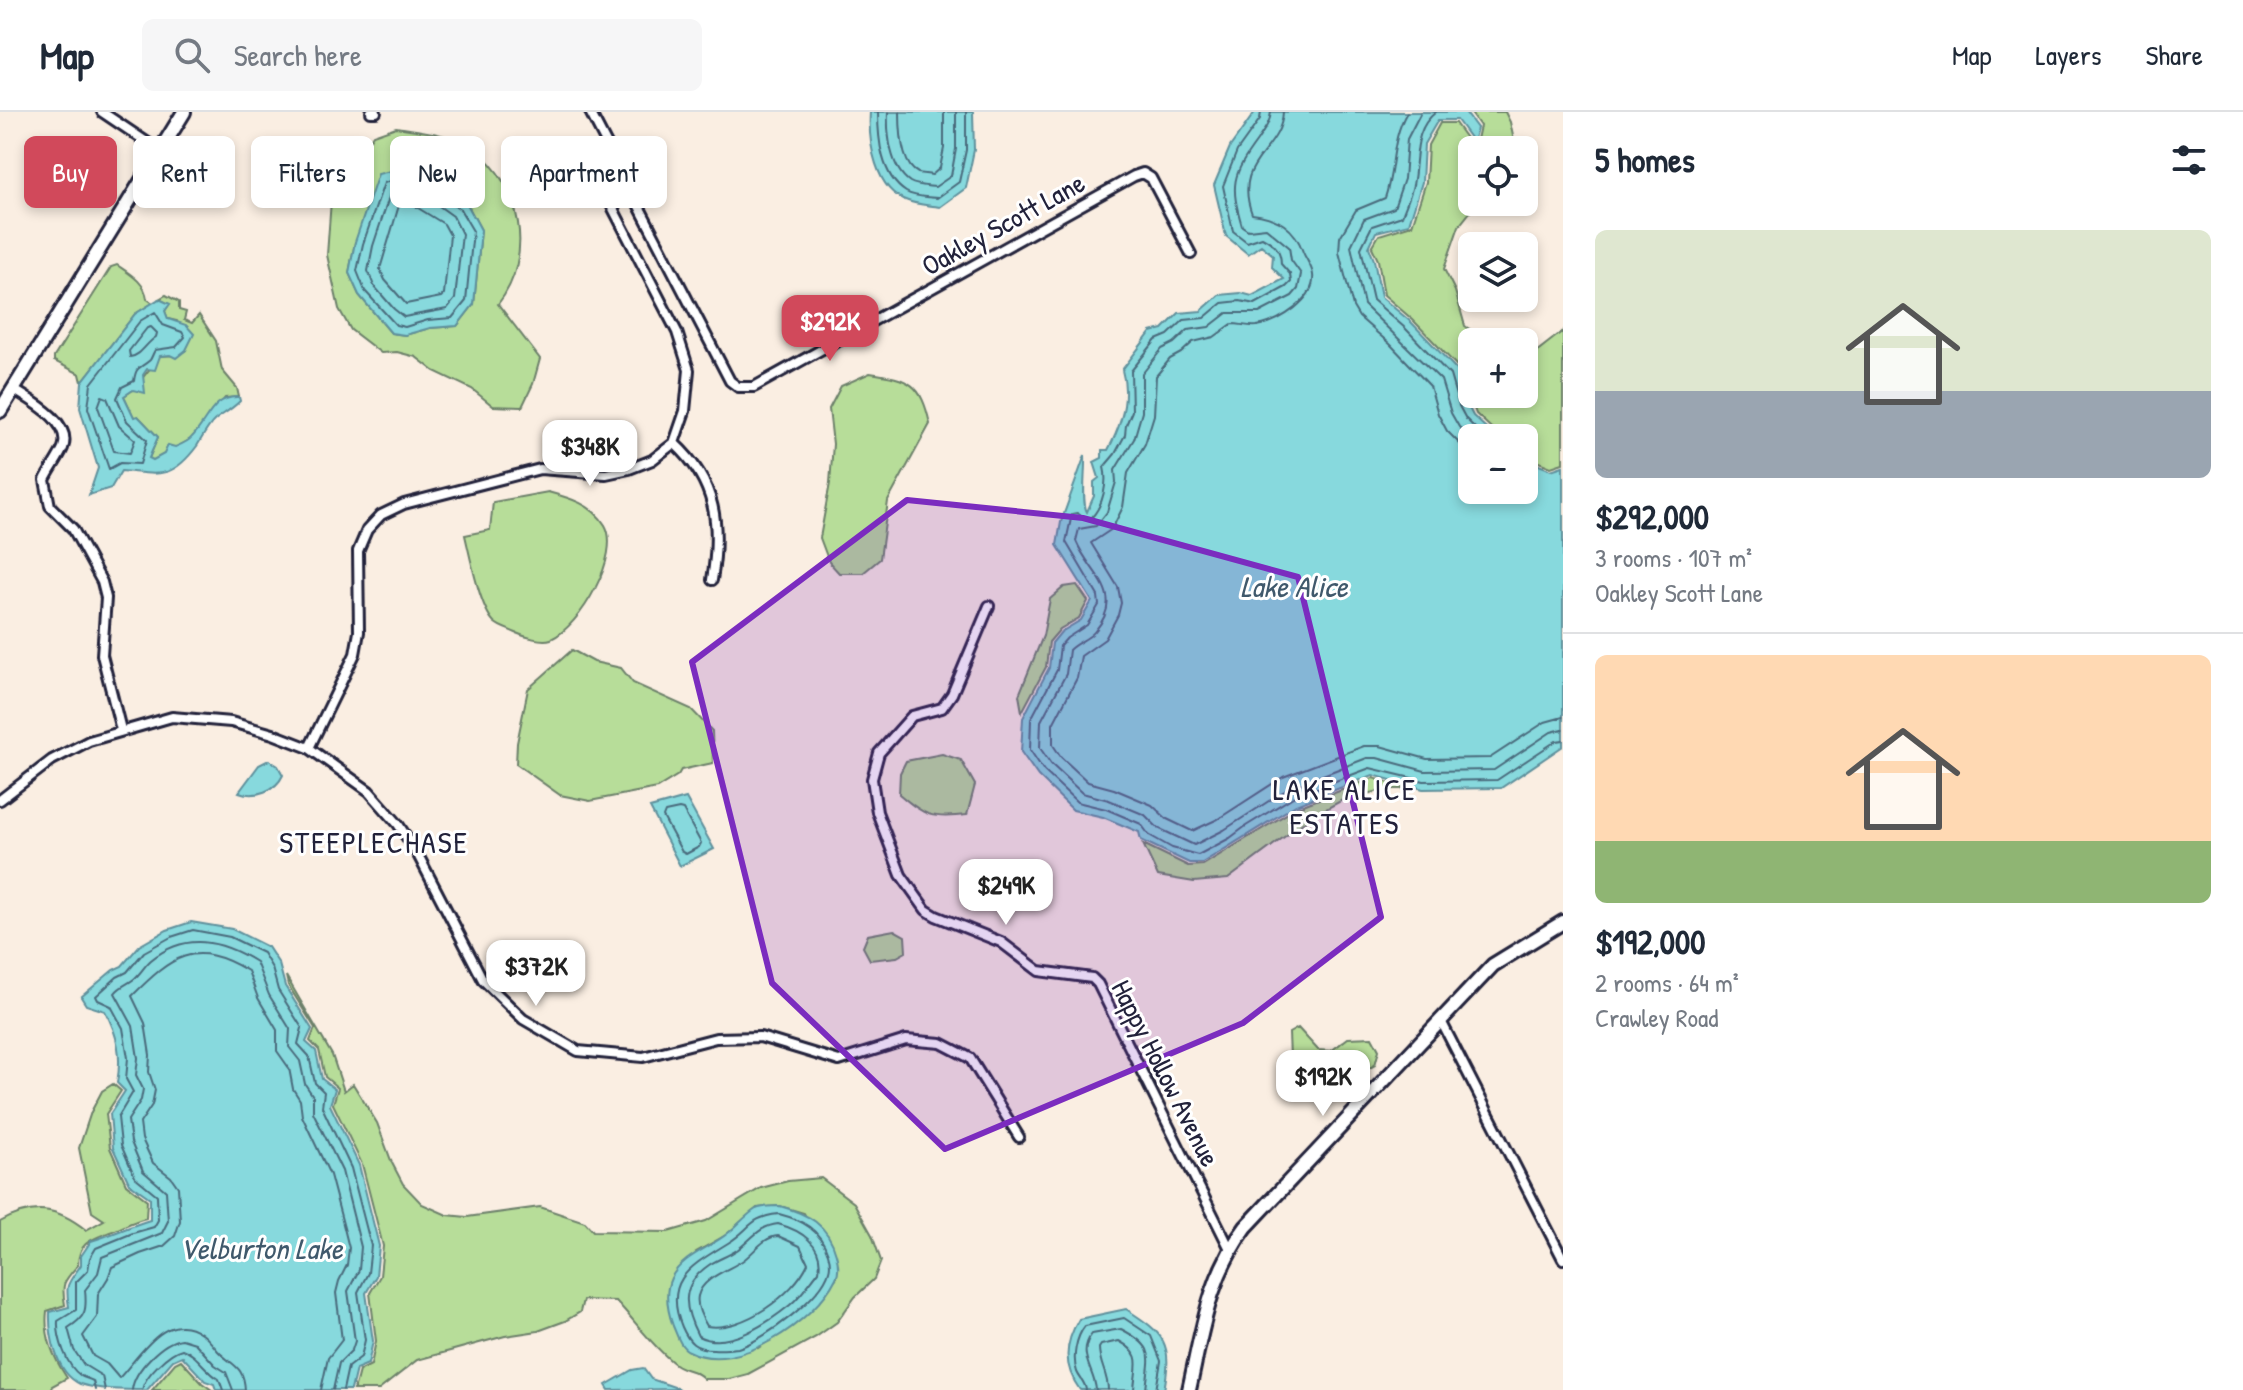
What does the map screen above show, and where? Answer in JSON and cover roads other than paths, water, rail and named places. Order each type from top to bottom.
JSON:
[{"type":"street","points":[[102,112],[138,136]]},
{"type":"street","points":[[169,136],[184,112]]},
{"type":"street","name":"Oakley Scott Lane","points":[[590,112],[730,381],[738,387],[754,387],[1143,173],[1151,178],[1191,254]]},
{"type":"street","points":[[0,411],[133,195]]},
{"type":"street","points":[[309,748],[355,654],[359,632],[358,551],[367,530],[381,515],[404,504],[540,469],[606,474],[629,469],[652,460],[674,443],[685,411],[689,370],[677,332],[613,208]]},
{"type":"street","points":[[13,389],[52,415],[62,431],[63,448],[45,480],[50,506],[73,529],[102,582],[106,598],[102,655],[121,730]]},
{"type":"street","points":[[674,443],[688,456],[713,504],[717,547],[712,580]]},
{"type":"street","name":"Happy Hollow Avenue","points":[[989,606],[952,694],[942,708],[912,716],[879,753],[872,779],[877,812],[890,848],[913,894],[936,916],[1001,942],[1039,971],[1092,978],[1098,984],[1230,1249]]},
{"type":"street","points":[[0,800],[52,760],[89,741],[172,717],[231,722],[273,734],[309,748],[369,791],[398,824],[421,861],[483,980],[523,1019],[578,1051],[643,1057],[716,1038],[760,1037],[839,1061],[906,1040],[941,1043],[970,1058],[1019,1137]]},
{"type":"street","points":[[1189,1390],[1213,1285],[1230,1249],[1246,1227],[1493,965],[1563,922]]},
{"type":"street","points":[[1440,1019],[1563,1259]]},
{"type":"water","points":[[870,112],[973,112],[974,150],[966,188],[940,207],[912,202],[897,195],[888,187],[876,164],[870,137]]},
{"type":"water","name":"Lake Alice","points":[[1255,112],[1465,112],[1477,128],[1475,136],[1469,136],[1457,120],[1438,120],[1424,144],[1422,182],[1409,224],[1376,232],[1369,247],[1381,297],[1411,322],[1458,371],[1458,408],[1469,408],[1482,424],[1458,424],[1458,504],[1538,504],[1538,465],[1551,470],[1563,466],[1563,746],[1501,788],[1423,789],[1373,775],[1296,805],[1202,863],[1189,863],[1141,840],[1139,832],[1103,817],[1073,810],[1038,776],[1021,752],[1023,718],[1049,668],[1052,643],[1061,632],[1081,620],[1092,601],[1057,545],[1061,522],[1085,455],[1087,512],[1094,496],[1094,482],[1099,478],[1094,462],[1102,458],[1102,450],[1108,450],[1123,411],[1125,391],[1122,370],[1151,332],[1163,329],[1179,313],[1201,311],[1219,295],[1241,293],[1252,296],[1284,279],[1272,267],[1273,255],[1261,245],[1248,254],[1226,236],[1214,185],[1230,147]]},
{"type":"water","points":[[390,171],[390,208],[469,208],[481,230],[474,304],[457,326],[430,328],[405,335],[391,333],[359,295],[349,273],[366,208],[374,208],[374,186],[378,174]]},
{"type":"water","points":[[159,299],[170,304],[165,311],[168,319],[186,325],[194,334],[186,350],[176,358],[160,356],[155,370],[147,369],[143,375],[145,393],[133,390],[124,396],[134,417],[138,416],[158,437],[149,458],[153,460],[164,454],[168,445],[175,447],[188,440],[223,400],[239,397],[240,401],[212,423],[188,457],[171,470],[154,474],[121,471],[111,488],[89,495],[98,468],[80,408],[82,382],[135,314]]},
{"type":"water","points":[[269,760],[278,766],[283,775],[280,781],[258,793],[239,792],[259,765]]},
{"type":"water","points":[[686,798],[714,849],[680,866],[650,808]]},
{"type":"water","name":"Velburton Lake","points":[[191,922],[232,929],[268,947],[279,964],[285,986],[312,1029],[306,1042],[316,1051],[322,1079],[335,1089],[330,1105],[359,1165],[379,1246],[376,1276],[366,1293],[373,1341],[368,1364],[356,1369],[351,1390],[216,1390],[214,1384],[205,1381],[182,1356],[173,1360],[147,1390],[95,1387],[72,1379],[56,1352],[50,1312],[69,1307],[69,1284],[91,1241],[150,1220],[150,1198],[129,1183],[113,1148],[110,1114],[125,1091],[117,1083],[119,1055],[116,1037],[105,1011],[86,1005],[81,997],[122,966],[139,946],[167,930]]},
{"type":"water","points":[[780,1206],[816,1222],[828,1235],[838,1272],[826,1295],[793,1327],[751,1350],[708,1357],[689,1351],[679,1340],[670,1315],[668,1290],[676,1270],[756,1209]]},
{"type":"water","points":[[1126,1309],[1150,1326],[1163,1341],[1167,1361],[1164,1390],[1080,1390],[1068,1364],[1070,1337],[1079,1319]]},
{"type":"water","points":[[643,1368],[651,1379],[680,1389],[609,1390],[606,1385],[632,1370]]},
{"type":"district","name":"LAKE ALICE ESTATES","points":[[1345,806]]},
{"type":"district","name":"STEEPLECHASE","points":[[374,842]]}]
